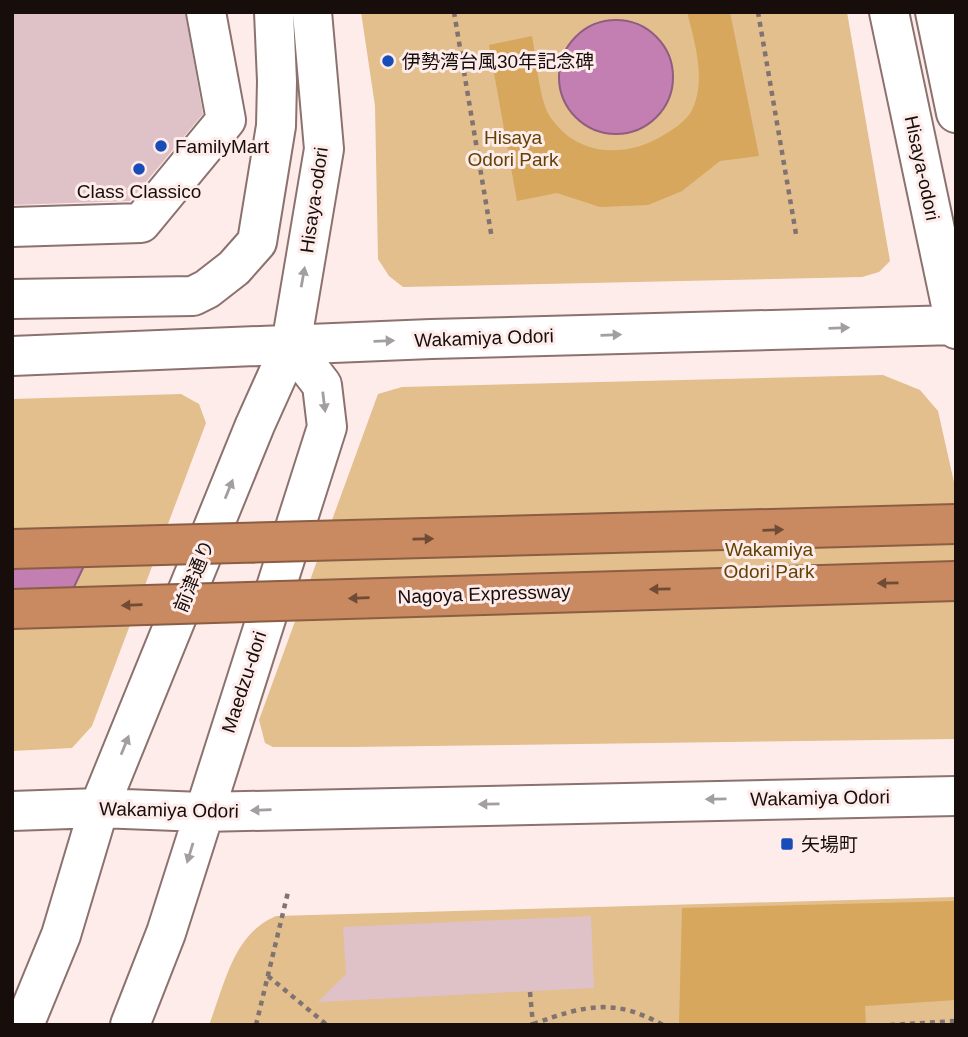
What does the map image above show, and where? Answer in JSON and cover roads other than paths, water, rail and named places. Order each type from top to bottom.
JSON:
[{"type":"highway","points":[[12,549],[956,524]]},
{"type":"highway","name":"Nagoya Expressway","points":[[12,609],[956,581]]},
{"type":"street","points":[[12,227],[141,223],[226,120],[206,12]]},
{"type":"street","points":[[12,299],[192,296],[207,289],[234,268],[257,243],[276,127],[274,12]]},
{"type":"street","name":"Hisaya-odori","points":[[291,345],[324,149],[312,12]]},
{"type":"street","name":"Hisaya-odori","points":[[889,12],[955,326]]},
{"type":"street","points":[[935,12],[956,113]]},
{"type":"street","name":"Wakamiya Odori","points":[[12,356],[291,345],[955,326]]},
{"type":"street","name":"前津通り","points":[[99,808],[255,425],[291,345]]},
{"type":"street","name":"Maedzu-dori","points":[[130,1025],[166,933],[202,812],[327,427],[322,385],[291,345]]},
{"type":"street","name":"Wakamiya Odori","points":[[12,811],[99,808],[202,812],[956,796]]},
{"type":"street","points":[[24,1025],[61,935],[99,808]]},
{"type":"place","name":"伊勢湾台風30年記念碑","points":[[388,61]]},
{"type":"place","name":"FamilyMart","points":[[161,146]]},
{"type":"place","name":"Class Classico","points":[[139,169]]},
{"type":"place","name":"矢場町","points":[[787,844]]},
{"type":"park label","name":"Hisaya Odori Park","points":[[513,148]]},
{"type":"park label","name":"Wakamiya Odori Park","points":[[769,560]]}]
